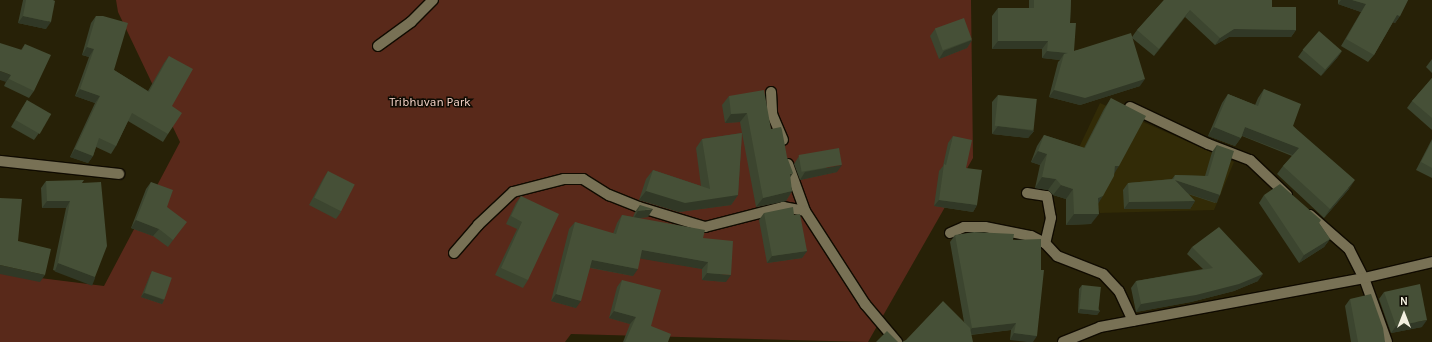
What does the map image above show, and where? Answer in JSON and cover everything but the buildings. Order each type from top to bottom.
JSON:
[{"type":"street","points":[[378,46],[411,22],[433,0]]},
{"type":"street","points":[[771,92],[772,114],[782,137],[788,167],[805,211],[865,304],[897,342]]},
{"type":"street","points":[[1130,107],[1208,144],[1250,160],[1349,249],[1364,278],[1387,342]]},
{"type":"street","points":[[0,161],[119,174]]},
{"type":"street","points":[[454,253],[478,225],[513,192],[564,179],[583,179],[609,195],[639,207],[705,228],[783,207],[805,211]]},
{"type":"street","points":[[1027,193],[1047,196],[1051,218],[1045,243]]},
{"type":"street","points":[[950,234],[964,228],[985,228],[1031,236],[1045,243],[1057,256],[1103,274],[1119,291],[1133,321]]},
{"type":"street","points":[[1063,342],[1100,327],[1364,278],[1432,262]]},
{"type":"shaded area","points":[[1100,103],[1234,162],[1214,210],[1100,213],[1087,172],[1075,156]]},
{"type":"green space","name":"Tribhuvan Park","points":[[116,0],[971,0],[973,158],[868,342],[571,334],[565,342],[0,342],[0,273],[104,286],[180,142],[118,12]]}]
